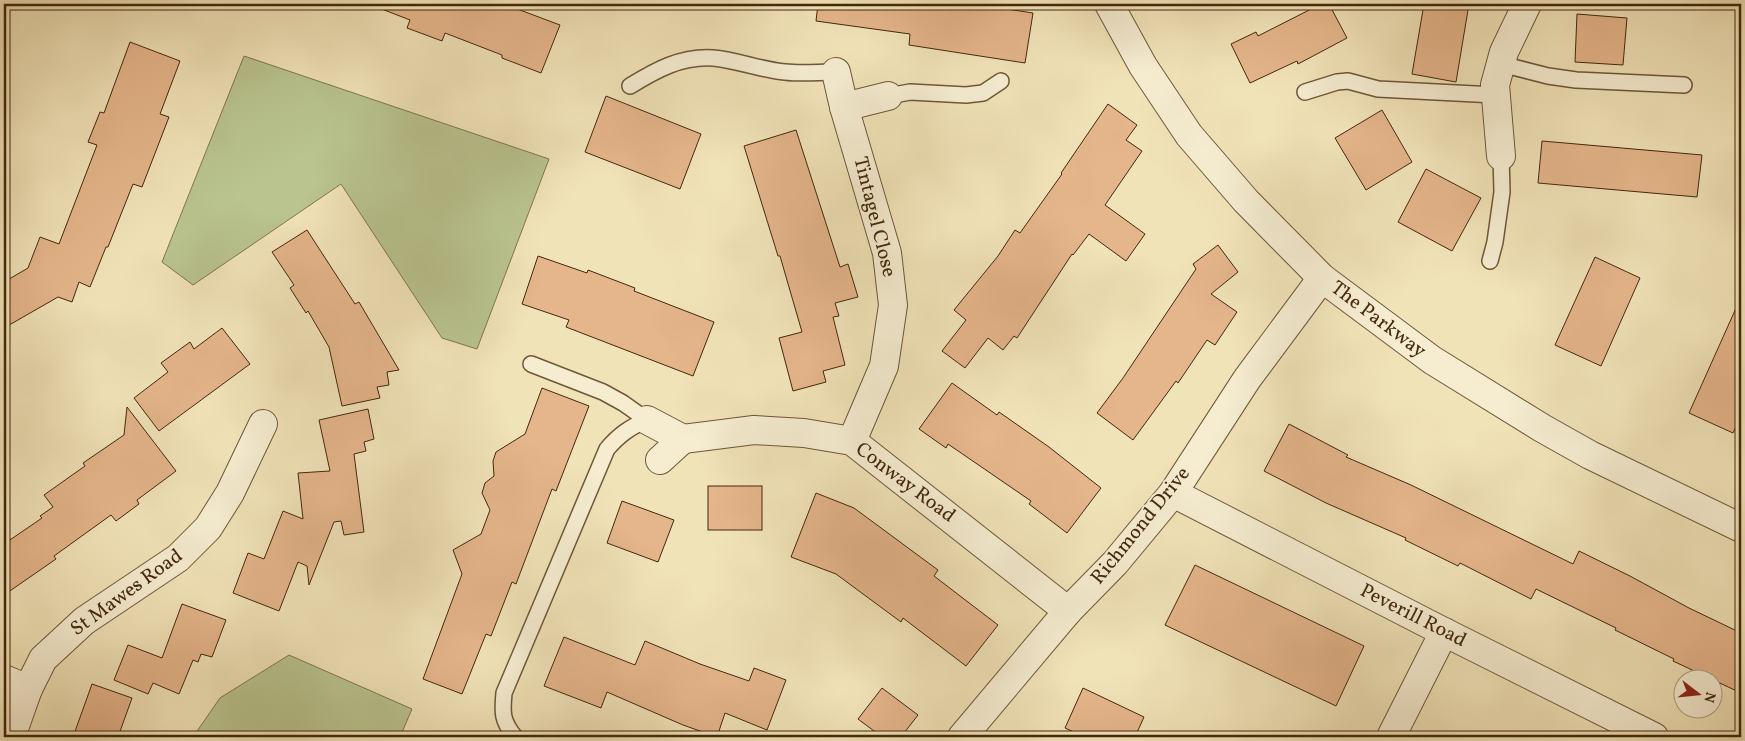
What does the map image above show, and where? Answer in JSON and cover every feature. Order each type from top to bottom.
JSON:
[{"type":"street","name":"The Parkway","points":[[1109,4],[1143,66],[1189,135],[1246,201],[1322,278],[1432,360],[1542,428],[1590,454],[1741,526]]},
{"type":"street","points":[[1500,156],[1495,85],[1504,52],[1527,4]]},
{"type":"street","name":"Tintagel Close","points":[[836,72],[844,107],[887,252],[893,305],[884,366],[852,441]]},
{"type":"street","points":[[844,107],[888,96]]},
{"type":"street","name":"Richmond Drive","points":[[962,737],[1068,611],[1114,563],[1173,493],[1247,379],[1322,278]]},
{"type":"street","points":[[647,420],[683,439],[660,460]]},
{"type":"street","name":"St Mawes Road","points":[[11,737],[16,684],[84,621],[178,558],[208,528],[230,493],[263,424]]},
{"type":"street","name":"Conway Road","points":[[683,439],[754,430],[804,433],[852,441],[1068,611]]},
{"type":"street","name":"Peverill Road","points":[[1173,493],[1654,737]]},
{"type":"street","points":[[1391,737],[1444,632]]},
{"type":"lane","points":[[630,86],[658,69],[696,58],[714,58],[786,72],[836,72]]},
{"type":"lane","points":[[1501,64],[1548,76],[1576,80],[1684,85]]},
{"type":"lane","points":[[888,96],[910,92],[966,95],[983,93],[1001,81]]},
{"type":"lane","points":[[1305,92],[1337,82],[1348,81],[1378,89],[1496,95]]},
{"type":"lane","points":[[1490,261],[1495,242],[1502,192],[1500,156]]},
{"type":"lane","points":[[531,364],[603,392],[647,420]]},
{"type":"lane","points":[[515,737],[506,725],[502,711],[504,693],[607,448],[621,434],[647,420]]},
{"type":"green space","points":[[244,56],[549,159],[477,349],[442,338],[341,184],[193,285],[162,262]]},
{"type":"green space","points":[[289,655],[412,709],[400,737],[193,737],[220,698]]},
{"type":"building","points":[[375,4],[504,4],[560,25],[541,73],[502,58],[502,55],[445,33],[442,41],[407,28],[410,20],[374,6]]},
{"type":"building","points":[[818,4],[974,4],[1033,13],[1025,63],[909,45],[910,34],[816,21]]},
{"type":"building","points":[[1321,4],[1329,4],[1347,38],[1298,64],[1297,61],[1250,83],[1231,44],[1256,32],[1258,36]]},
{"type":"building","points":[[1424,4],[1469,4],[1456,82],[1412,74]]},
{"type":"building","points":[[1577,14],[1627,18],[1623,65],[1575,62]]},
{"type":"building","points":[[130,42],[180,61],[160,114],[169,117],[142,187],[133,184],[90,287],[79,282],[72,302],[58,297],[4,328],[4,282],[28,268],[40,237],[59,244],[97,145],[88,142],[100,112],[104,113]]},
{"type":"building","points":[[606,96],[701,134],[680,189],[585,152]]},
{"type":"building","points":[[1108,104],[1137,125],[1126,140],[1142,151],[1105,205],[1145,234],[1126,261],[1089,234],[1072,254],[1017,338],[1014,336],[1003,350],[988,338],[965,368],[942,351],[966,320],[954,310],[998,256],[1015,230],[1020,233]]},
{"type":"building","points":[[1382,110],[1412,162],[1366,190],[1335,138]]},
{"type":"building","points":[[796,130],[840,267],[848,264],[858,297],[835,303],[839,316],[833,317],[845,365],[823,371],[826,382],[793,391],[779,338],[802,332],[780,256],[778,256],[744,146]]},
{"type":"building","points":[[1542,141],[1702,155],[1697,197],[1538,183]]},
{"type":"building","points":[[1426,169],[1481,198],[1452,251],[1398,222]]},
{"type":"building","points":[[307,230],[355,304],[359,302],[399,370],[387,372],[389,385],[377,387],[380,398],[342,406],[329,347],[308,311],[306,313],[290,288],[294,285],[272,252]]},
{"type":"building","points":[[1218,245],[1238,272],[1211,294],[1237,312],[1215,345],[1207,340],[1178,383],[1176,381],[1133,440],[1097,413],[1123,378],[1196,269],[1193,264]]},
{"type":"building","points":[[538,256],[587,273],[588,270],[635,288],[634,291],[714,322],[693,376],[566,327],[569,320],[522,304]]},
{"type":"building","points":[[1595,257],[1640,278],[1601,366],[1555,345]]},
{"type":"building","points":[[1741,297],[1741,415],[1733,433],[1689,413]]},
{"type":"building","points":[[222,328],[250,364],[159,431],[134,398],[168,372],[161,363],[190,342],[194,349]]},
{"type":"building","points":[[952,383],[997,415],[999,412],[1049,447],[1101,488],[1067,533],[1029,504],[1031,501],[948,444],[946,448],[919,429]]},
{"type":"building","points":[[542,388],[589,406],[556,491],[552,489],[516,584],[512,582],[491,636],[486,634],[462,694],[423,679],[462,574],[453,550],[481,534],[490,510],[482,493],[485,483],[494,476],[493,461],[496,452],[525,434]]},
{"type":"building","points":[[127,407],[176,471],[137,500],[139,504],[116,521],[111,515],[54,556],[56,559],[4,595],[4,544],[42,518],[40,516],[53,507],[44,495],[85,466],[83,463],[124,435]]},
{"type":"building","points":[[368,409],[374,439],[364,442],[366,451],[354,454],[364,532],[344,535],[341,521],[334,522],[309,585],[307,566],[298,562],[279,611],[233,593],[248,553],[264,559],[283,511],[303,519],[298,473],[330,471],[319,420]]},
{"type":"building","points":[[1289,424],[1348,455],[1346,457],[1411,485],[1573,564],[1579,551],[1741,633],[1741,693],[1722,684],[1722,668],[1688,668],[1673,661],[1674,659],[1615,630],[1616,628],[1536,589],[1531,599],[1460,563],[1458,566],[1405,540],[1406,538],[1326,503],[1264,471]]},
{"type":"building","points":[[708,486],[762,486],[762,530],[708,530]]},
{"type":"building","points":[[816,493],[854,508],[938,570],[934,576],[998,625],[966,666],[903,618],[901,622],[836,574],[791,557]]},
{"type":"building","points":[[622,501],[674,520],[658,562],[607,543]]},
{"type":"building","points":[[1195,565],[1364,646],[1336,706],[1165,625]]},
{"type":"building","points":[[182,604],[226,620],[212,657],[201,654],[198,662],[193,660],[179,694],[153,683],[148,694],[114,680],[128,645],[162,658]]},
{"type":"building","points":[[564,637],[635,665],[645,641],[700,664],[749,681],[754,668],[786,680],[767,730],[725,713],[717,737],[683,725],[607,692],[601,708],[544,686]]},
{"type":"building","points":[[92,684],[132,698],[118,737],[73,737]]},
{"type":"building","points":[[882,688],[918,715],[901,737],[882,737],[858,719]]},
{"type":"building","points":[[1083,688],[1144,717],[1135,737],[1085,737],[1065,728]]}]
